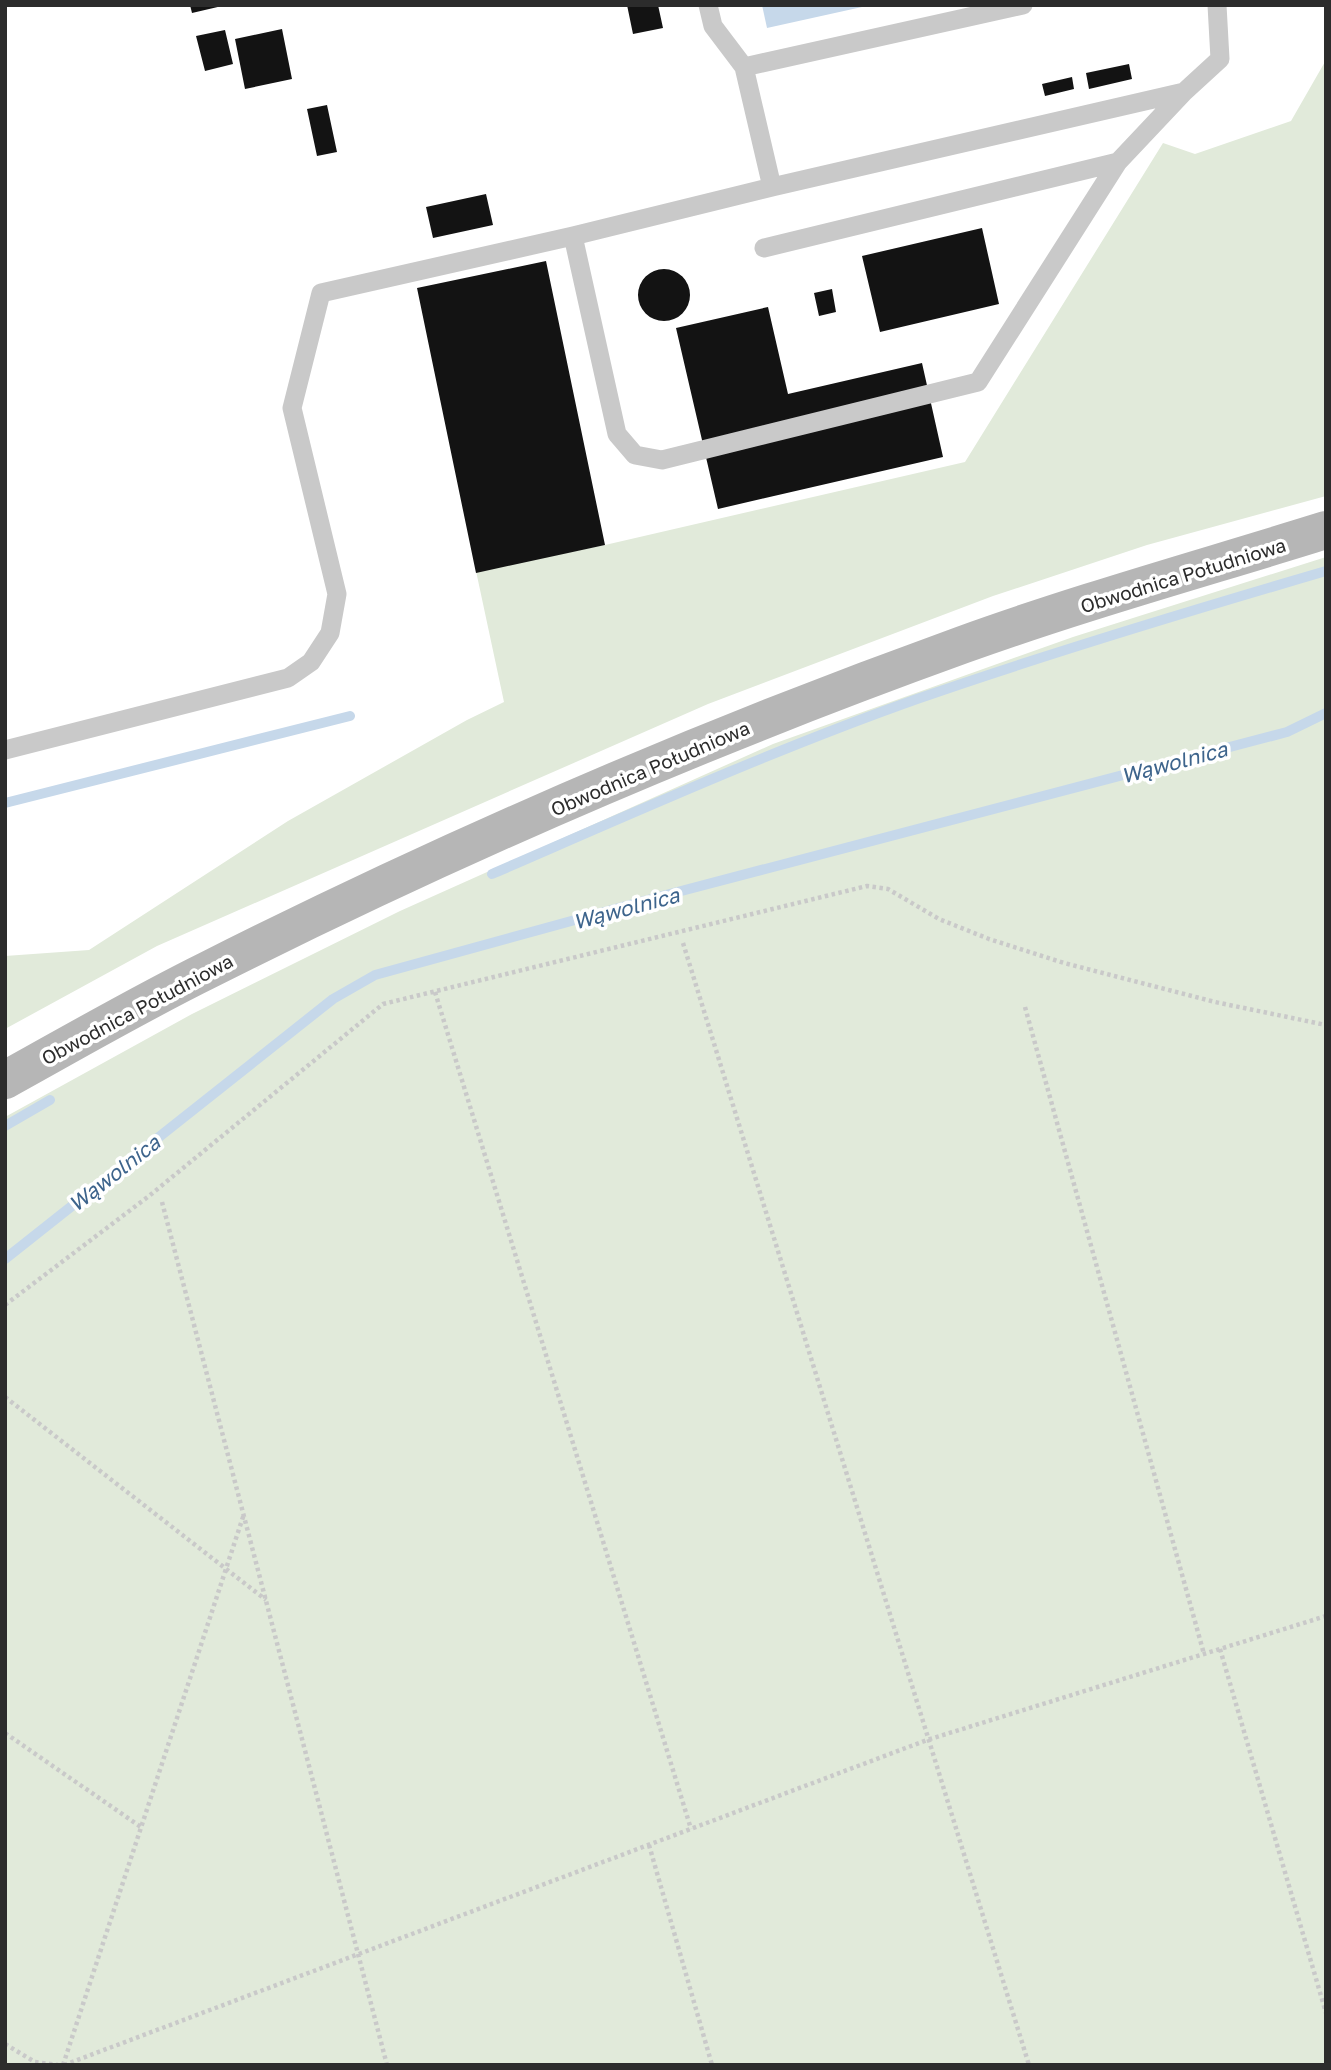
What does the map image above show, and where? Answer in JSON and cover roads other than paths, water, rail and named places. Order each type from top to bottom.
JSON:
[{"type":"main road","name":"Obwodnica Południowa","points":[[5,1080],[204,972],[348,900],[720,737],[964,644],[1326,530]]},
{"type":"lane","points":[[708,5],[713,26],[744,67],[772,187]]},
{"type":"lane","points":[[744,67],[1023,5]]},
{"type":"lane","points":[[573,236],[617,434],[635,455],[662,460],[978,382],[1118,162],[1184,92],[1220,59],[1217,5]]},
{"type":"lane","points":[[5,750],[288,678],[311,662],[330,633],[337,594],[292,408],[321,293],[1184,92]]},
{"type":"lane","points":[[764,248],[1118,162]]},
{"type":"water","points":[[762,5],[871,5],[767,28]]},
{"type":"waterway","points":[[492,874],[756,761],[917,699],[1121,632],[1326,571]]},
{"type":"waterway","name":"Wąwolnica","points":[[5,1259],[333,999],[375,975],[666,895],[1287,732],[1326,713]]},
{"type":"waterway","points":[[5,803],[350,716]]},
{"type":"waterway","points":[[5,1126],[50,1100]]}]
